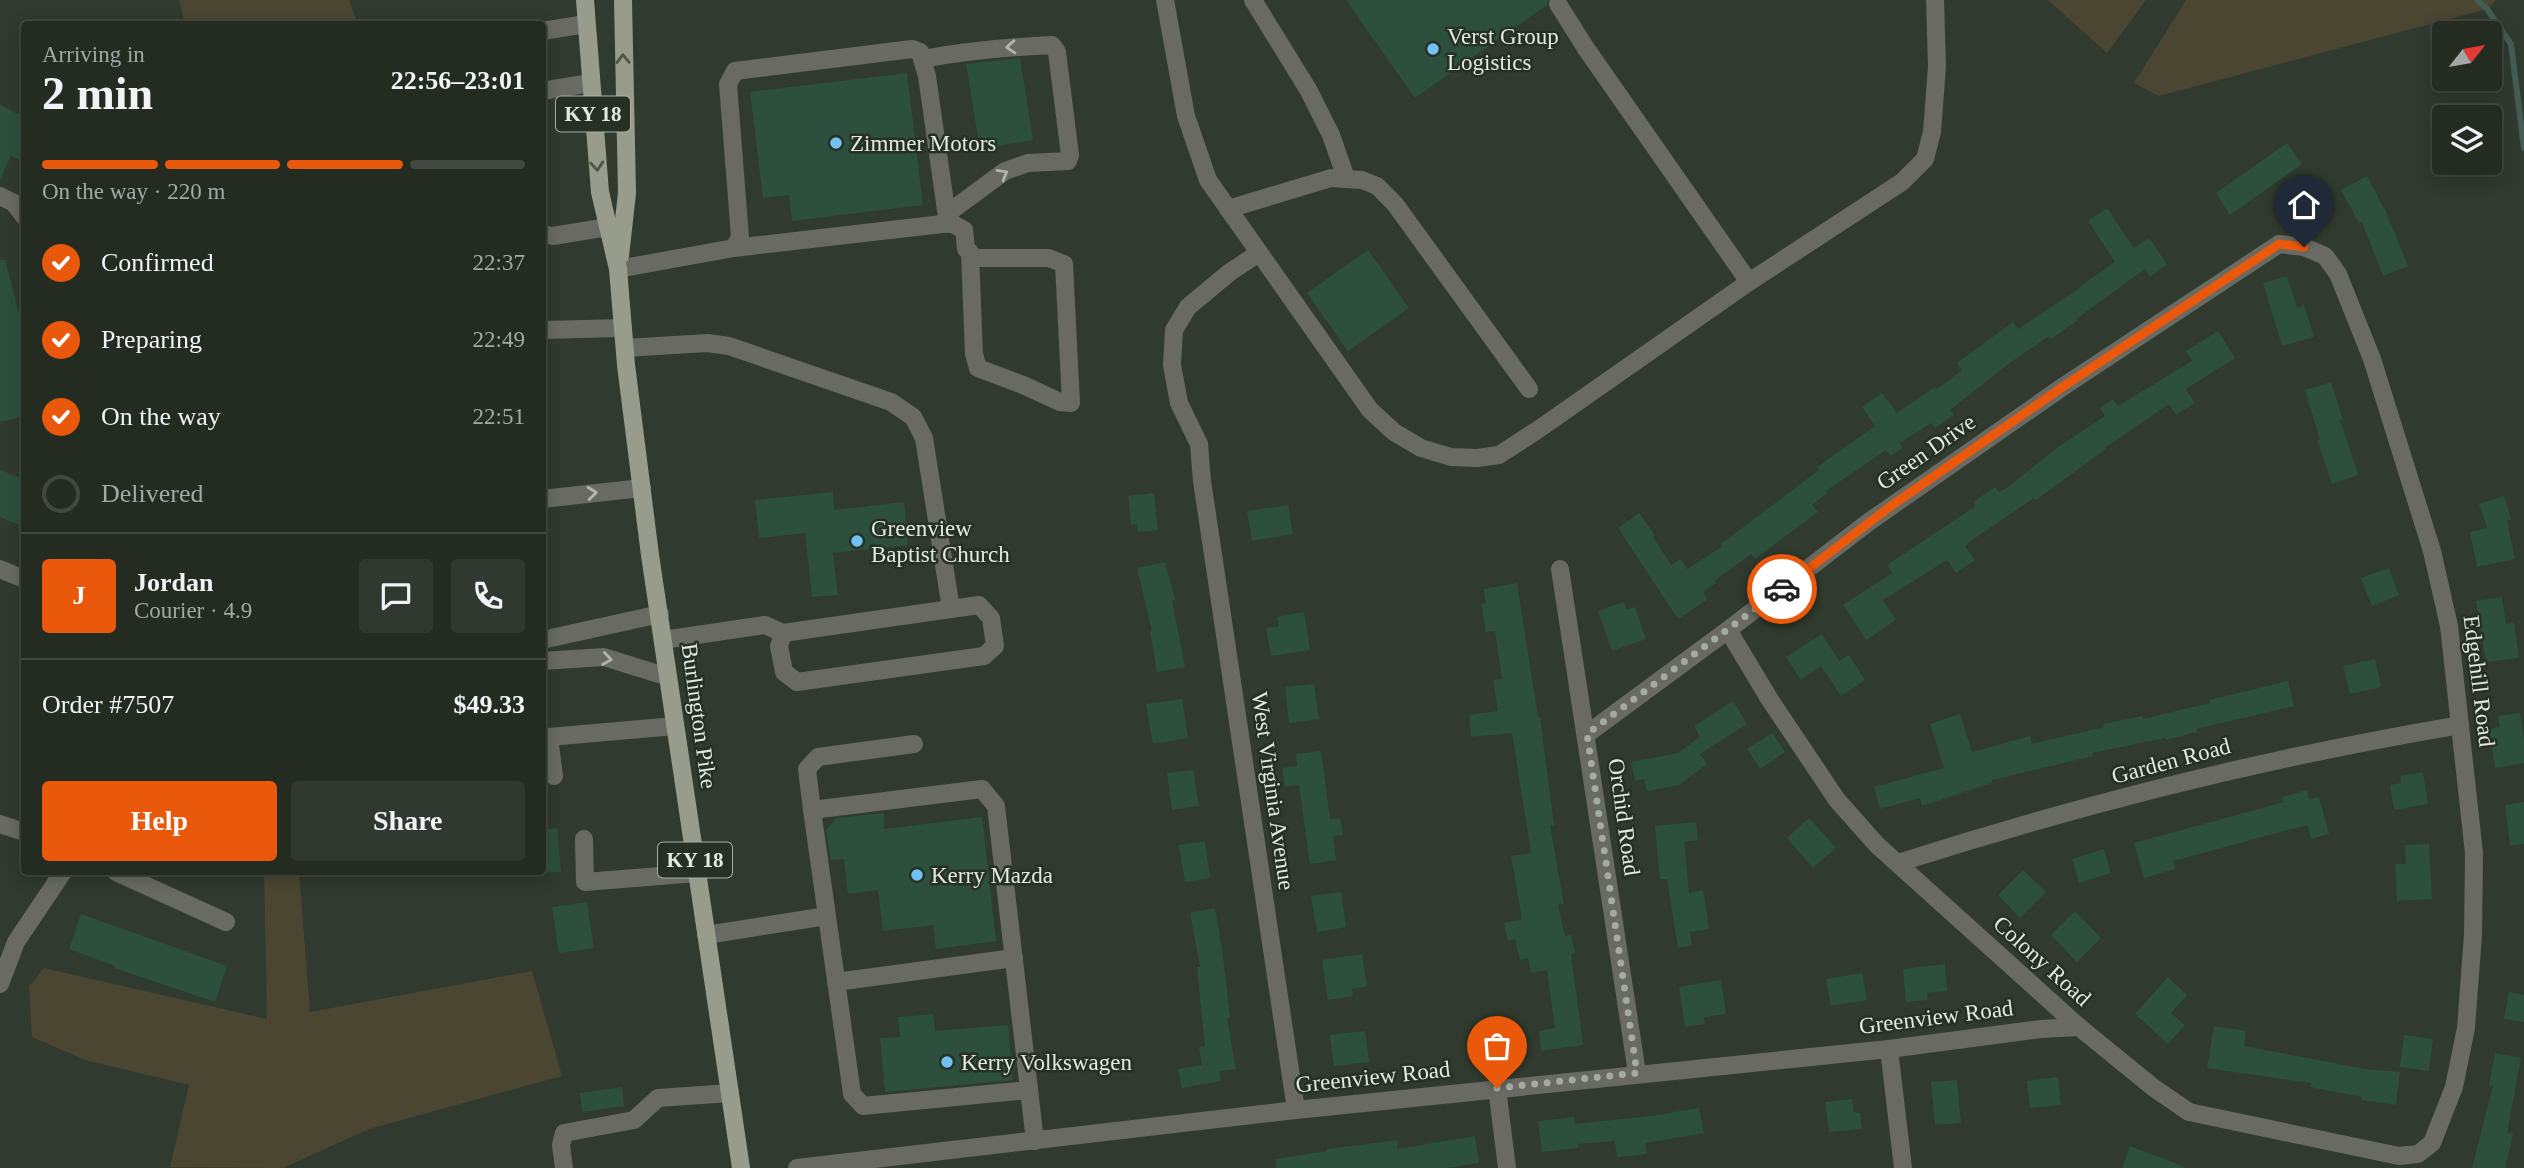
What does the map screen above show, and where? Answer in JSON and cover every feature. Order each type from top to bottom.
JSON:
[{"type":"main road","name":"Burlington Pike","points":[[585,0],[600,192],[618,270],[642,488],[741,1168]]},
{"type":"main road","name":"Burlington Pike","points":[[618,270],[627,193],[622,0]]},
{"type":"street","points":[[1164,0],[1186,116],[1208,180],[1370,410],[1394,432],[1422,448],[1451,457],[1476,458],[1499,455],[1749,282],[1902,182],[1925,159],[1933,132],[1936,79],[1935,0]]},
{"type":"street","points":[[1253,0],[1310,92],[1331,135],[1346,178]]},
{"type":"street","points":[[1558,4],[1749,282]]},
{"type":"street","points":[[546,30],[586,24]]},
{"type":"street","points":[[618,270],[734,248],[948,218],[1005,171],[1028,163],[1068,161],[1070,155],[1057,52],[1052,45],[960,52],[922,59]]},
{"type":"street","points":[[734,248],[740,237],[728,84],[735,71],[912,49],[920,52],[927,76],[948,218],[964,230],[966,249],[970,253],[975,258],[1049,258],[1064,264],[1071,403],[1060,402],[978,368],[974,354],[970,253]]},
{"type":"street","points":[[546,90],[590,83]]},
{"type":"street","points":[[1228,209],[1331,177],[1362,180],[1377,186],[1395,204],[1529,389]]},
{"type":"street","points":[[0,197],[14,203],[21,212]]},
{"type":"street","points":[[546,235],[553,236],[608,227]]},
{"type":"street","name":"Green Drive","points":[[1587,734],[1881,513],[2064,386],[2279,244],[2310,249]]},
{"type":"street","name":"Edgehill Road","points":[[2310,249],[2325,256],[2337,274],[2372,359],[2432,551],[2449,626],[2474,853],[2473,935],[2466,1028],[2457,1075],[2432,1143]]},
{"type":"street","name":"West Virginia Avenue","points":[[1259,253],[1230,272],[1188,307],[1174,330],[1172,365],[1179,403],[1199,444],[1202,481],[1296,1110]]},
{"type":"street","points":[[546,330],[623,328]]},
{"type":"street","points":[[625,348],[707,343],[729,346],[891,402],[912,416],[924,438],[951,609]]},
{"type":"street","points":[[546,499],[642,488]]},
{"type":"street","points":[[0,569],[21,578]]},
{"type":"street","name":"Orchid Road","points":[[1560,569],[1637,1073]]},
{"type":"street","points":[[663,640],[765,625],[783,633],[979,605],[991,618],[995,646],[984,656],[797,682],[784,672],[779,646],[783,633]]},
{"type":"street","points":[[546,639],[660,614]]},
{"type":"street","name":"Colony Road","points":[[1728,630],[1770,700],[1837,800],[1877,845],[2079,1027],[2154,1088],[2189,1112],[2399,1156],[2418,1154],[2432,1143]]},
{"type":"street","points":[[546,661],[604,657],[668,677]]},
{"type":"street","name":"Garden Road","points":[[1898,863],[1997,831],[2262,762],[2460,725]]},
{"type":"street","points":[[554,776],[549,737],[676,726]]},
{"type":"street","points":[[914,744],[818,757],[807,769],[852,1094],[863,1106],[1029,1090]]},
{"type":"street","points":[[812,810],[982,789],[996,806],[1035,1141]]},
{"type":"street","points":[[0,824],[21,831]]},
{"type":"street","points":[[584,839],[585,882],[697,873]]},
{"type":"street","points":[[0,984],[16,942],[60,875]]},
{"type":"street","points":[[123,875],[226,922]]},
{"type":"street","points":[[706,934],[827,916]]},
{"type":"street","points":[[836,982],[1014,958]]},
{"type":"street","name":"Greenview Road","points":[[797,1168],[840,1166],[1296,1110],[2079,1027]]},
{"type":"street","points":[[1889,1049],[1903,1168]]},
{"type":"street","points":[[1497,1088],[1507,1168]]},
{"type":"street","points":[[564,1168],[561,1145],[564,1133],[634,1120],[657,1098],[730,1093]]},
{"type":"shaded area","points":[[179,0],[349,0],[357,21],[184,21]]},
{"type":"shaded area","points":[[2048,0],[2146,0],[2107,53]]},
{"type":"shaded area","points":[[2186,0],[2495,0],[2487,9],[2432,21],[2432,24],[2159,96],[2134,83]]},
{"type":"shaded area","points":[[264,875],[299,875],[310,1012],[532,971],[562,1076],[369,1129],[283,1168],[170,1167],[189,1085],[85,1060],[32,1037],[29,986],[44,968],[267,1019]]},
{"type":"building","name":"Verst Group Logistics","points":[[1346,0],[1548,0],[1547,5],[1415,98]]},
{"type":"building","points":[[1020,58],[1033,140],[980,149],[966,64]]},
{"type":"building","name":"Zimmer Motors","points":[[907,73],[923,205],[792,221],[789,195],[763,198],[750,92]]},
{"type":"building","points":[[0,105],[21,116],[21,161],[11,156],[0,179]]},
{"type":"building","points":[[2287,143],[2302,164],[2230,215],[2216,193]]},
{"type":"building","points":[[2367,176],[2386,212],[2408,266],[2383,276],[2362,222],[2359,223],[2341,190]]},
{"type":"building","points":[[2107,208],[2134,248],[2149,238],[2167,264],[2150,277],[2145,269],[2076,319],[2077,321],[2051,339],[2049,336],[2007,365],[1950,410],[1954,415],[1935,428],[1931,423],[1900,443],[1903,448],[1890,456],[1886,450],[1826,491],[1827,493],[1812,505],[1818,512],[1755,559],[1751,554],[1714,581],[1716,583],[1703,592],[1707,600],[1678,619],[1618,528],[1639,513],[1671,565],[1681,559],[1687,569],[1723,546],[1721,544],[1819,470],[1817,467],[1875,426],[1862,407],[1882,393],[1897,413],[1935,387],[1936,390],[1962,370],[1957,363],[2013,322],[2018,329],[2115,262],[2088,221]]},
{"type":"building","points":[[1368,250],[1409,308],[1348,351],[1307,293]]},
{"type":"building","points":[[0,260],[5,260],[21,321],[21,417],[0,422]]},
{"type":"building","points":[[2287,276],[2297,308],[2304,305],[2314,337],[2282,346],[2263,283]]},
{"type":"building","points":[[2218,331],[2235,358],[2186,389],[2195,403],[2176,415],[2169,404],[2036,500],[2034,498],[1975,538],[1965,546],[1975,560],[1956,573],[1947,560],[1883,600],[1896,620],[1866,640],[1843,605],[1892,573],[1887,565],[1976,506],[1973,502],[1995,487],[1999,492],[2005,489],[2061,445],[2105,416],[2100,408],[2113,399],[2118,406],[2192,361],[2186,351]]},
{"type":"building","points":[[2331,382],[2358,475],[2332,484],[2317,440],[2320,439],[2305,390]]},
{"type":"building","points":[[0,470],[21,478],[21,526],[0,517]]},
{"type":"building","name":"Greenview Baptist Church","points":[[833,492],[834,510],[904,502],[908,545],[833,553],[838,595],[812,597],[805,533],[759,538],[755,500]]},
{"type":"building","points":[[1154,493],[1158,530],[1138,532],[1137,524],[1131,525],[1128,496]]},
{"type":"building","points":[[2504,496],[2511,519],[2507,521],[2515,559],[2477,567],[2470,532],[2487,528],[2479,504]]},
{"type":"building","points":[[1288,505],[1293,534],[1252,541],[1247,511]]},
{"type":"building","points":[[1165,562],[1175,600],[1172,601],[1185,667],[1157,672],[1152,631],[1137,568]]},
{"type":"building","points":[[2389,568],[2399,595],[2372,606],[2361,578]]},
{"type":"building","points":[[1517,583],[1540,717],[1554,825],[1550,825],[1564,904],[1558,905],[1565,936],[1571,935],[1575,953],[1571,954],[1583,1045],[1541,1051],[1539,1031],[1555,1028],[1547,970],[1531,973],[1528,958],[1520,960],[1515,939],[1508,941],[1504,923],[1522,919],[1511,856],[1531,853],[1512,733],[1471,737],[1469,715],[1498,711],[1493,680],[1502,679],[1495,631],[1486,632],[1481,604],[1486,603],[1484,589]]},
{"type":"building","points":[[2502,597],[2506,624],[2514,623],[2519,658],[2486,662],[2476,601]]},
{"type":"building","points":[[1624,602],[1627,610],[1635,607],[1646,639],[1612,651],[1598,611]]},
{"type":"building","points":[[1304,612],[1310,650],[1271,656],[1266,628],[1279,626],[1277,617]]},
{"type":"building","points":[[1822,634],[1839,661],[1849,655],[1865,680],[1841,696],[1821,666],[1801,680],[1786,657]]},
{"type":"building","points":[[2375,659],[2381,687],[2350,694],[2343,666]]},
{"type":"building","points":[[2288,681],[2294,706],[2196,729],[2197,732],[2166,740],[2165,738],[2092,753],[2093,756],[1992,780],[1992,783],[1922,806],[1920,798],[1880,809],[1874,787],[1944,768],[1930,724],[1960,714],[1972,752],[2030,736],[2032,744],[2104,727],[2103,724],[2143,716],[2143,719],[2210,703],[2209,700]]},
{"type":"building","points":[[1314,684],[1319,719],[1289,723],[1285,687]]},
{"type":"building","points":[[1182,699],[1188,738],[1153,744],[1146,704]]},
{"type":"building","points":[[1733,701],[1747,724],[1700,754],[1707,764],[1679,785],[1647,791],[1644,779],[1635,781],[1631,762],[1678,753],[1700,737],[1694,726]]},
{"type":"building","points":[[2520,713],[2524,763],[2495,768],[2489,729],[2500,727],[2498,716]]},
{"type":"building","points":[[1772,733],[1785,752],[1760,769],[1747,749]]},
{"type":"building","points":[[1321,751],[1330,819],[1340,818],[1343,835],[1333,836],[1336,860],[1310,864],[1299,785],[1285,787],[1282,768],[1297,766],[1296,754]]},
{"type":"building","points":[[1193,770],[1199,806],[1172,810],[1167,773]]},
{"type":"building","points":[[2423,772],[2428,804],[2394,810],[2390,785],[2401,783],[2400,776]]},
{"type":"building","points":[[2307,790],[2309,799],[2319,797],[2329,834],[2311,839],[2307,825],[2173,861],[2175,869],[2144,878],[2134,843],[2284,802],[2282,797]]},
{"type":"building","points":[[2524,802],[2524,844],[2510,846],[2505,805]]},
{"type":"building","name":"Kerry Mazda","points":[[884,813],[884,829],[982,817],[996,941],[936,949],[933,925],[883,931],[878,890],[848,894],[844,859],[831,860],[826,830],[837,818]]},
{"type":"building","points":[[1809,818],[1836,848],[1813,868],[1787,838]]},
{"type":"building","points":[[1696,822],[1698,840],[1684,842],[1689,893],[1703,890],[1709,929],[1690,932],[1692,945],[1678,948],[1667,879],[1660,879],[1655,826]]},
{"type":"building","points":[[557,828],[561,872],[546,873],[546,829]]},
{"type":"building","points":[[1205,841],[1210,878],[1185,882],[1179,845]]},
{"type":"building","points":[[2429,844],[2432,899],[2397,901],[2395,864],[2406,864],[2405,845]]},
{"type":"building","points":[[2104,849],[2111,873],[2079,883],[2072,859]]},
{"type":"building","points":[[2023,870],[2046,892],[2020,918],[1998,895]]},
{"type":"building","points":[[1341,892],[1346,927],[1317,932],[1311,896]]},
{"type":"building","points":[[587,902],[594,948],[559,953],[552,907]]},
{"type":"building","points":[[1215,908],[1230,1017],[1227,1018],[1236,1069],[1219,1071],[1221,1081],[1182,1088],[1178,1069],[1202,1065],[1199,1047],[1205,1046],[1197,967],[1200,967],[1190,913]]},
{"type":"building","points":[[2075,911],[2101,938],[2077,962],[2051,935]]},
{"type":"building","points":[[81,914],[227,966],[215,1002],[114,968],[115,966],[69,949]]},
{"type":"building","points":[[1362,954],[1367,986],[1352,989],[1353,996],[1328,1000],[1322,960]]},
{"type":"building","points":[[1945,964],[1947,991],[1927,993],[1928,1000],[1906,1002],[1903,969]]},
{"type":"building","points":[[1862,973],[1867,1000],[1831,1006],[1826,979]]},
{"type":"building","points":[[2168,977],[2187,995],[2171,1013],[2185,1025],[2168,1044],[2135,1014]]},
{"type":"building","points":[[1721,980],[1726,1014],[1704,1017],[1705,1024],[1685,1027],[1679,987]]},
{"type":"building","points":[[2509,992],[2524,995],[2524,1022],[2504,1019]]},
{"type":"building","name":"Kerry Volkswagen","points":[[933,1014],[935,1031],[1008,1025],[1013,1080],[885,1092],[880,1038],[900,1037],[898,1017]]},
{"type":"building","points":[[2214,1026],[2246,1031],[2244,1046],[2365,1069],[2400,1072],[2396,1105],[2310,1087],[2311,1083],[2207,1068]]},
{"type":"building","points":[[1365,1031],[1369,1062],[1334,1066],[1330,1035]]},
{"type":"building","points":[[2404,1035],[2433,1039],[2429,1071],[2400,1067]]},
{"type":"building","points":[[2495,1053],[2521,1058],[2507,1133],[2513,1134],[2505,1168],[2472,1168],[2493,1086],[2489,1085]]},
{"type":"building","points":[[2058,1077],[2061,1105],[2030,1108],[2027,1081]]},
{"type":"building","points":[[1957,1080],[1961,1123],[1935,1125],[1931,1082]]},
{"type":"building","points":[[622,1087],[624,1106],[582,1112],[580,1093]]},
{"type":"building","points":[[1852,1099],[1854,1112],[1860,1113],[1862,1129],[1829,1132],[1825,1102]]},
{"type":"building","points":[[1699,1108],[1704,1133],[1645,1143],[1647,1154],[1617,1157],[1615,1141],[1578,1144],[1578,1148],[1542,1152],[1538,1121],[1574,1117],[1575,1124]]},
{"type":"building","points":[[1475,1136],[1479,1163],[1446,1168],[1276,1168],[1276,1159],[1327,1149],[1398,1140],[1397,1149]]},
{"type":"building","points":[[2130,1146],[2185,1167],[2122,1168]]},
{"type":"waterway","points":[[2477,0],[2487,9],[2511,44],[2524,148]]},
{"type":"way so far","points":[[1497,1088],[1637,1073],[1587,734],[1782,589]]},
{"type":"place","name":"Verst Group Logistics","points":[[1433,49]]},
{"type":"place","name":"Zimmer Motors","points":[[836,143]]},
{"type":"place","name":"Greenview Baptist Church","points":[[857,541]]},
{"type":"place","name":"Kerry Mazda","points":[[917,875]]},
{"type":"place","name":"Kerry Volkswagen","points":[[947,1062]]},
{"type":"route","points":[[1782,589],[1891,506],[2064,386],[2279,244],[2304,247]]}]
